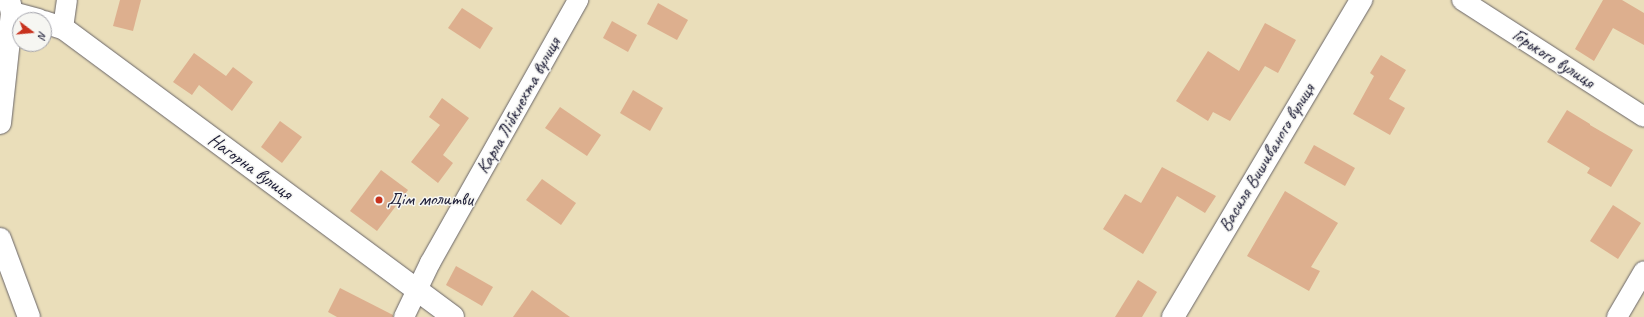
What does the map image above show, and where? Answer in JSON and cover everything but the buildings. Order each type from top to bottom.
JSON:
[{"type":"main road","name":"Василя Вишиваного вулиця","points":[[1173,317],[1361,0]]},
{"type":"main road","points":[[0,123],[10,6],[22,12]]},
{"type":"main road","name":"Нагорна вулиця","points":[[53,25],[453,317]]},
{"type":"main road","points":[[0,239],[29,317]]},
{"type":"street","points":[[53,25],[67,0]]},
{"type":"street","name":"Карла Лібкнехта вулиця","points":[[404,317],[430,263],[578,0]]},
{"type":"street","name":"Горького вулиця","points":[[1462,0],[1644,117]]},
{"type":"street","points":[[1617,317],[1644,271]]},
{"type":"place","name":"Дім молитви","points":[[379,200]]}]
